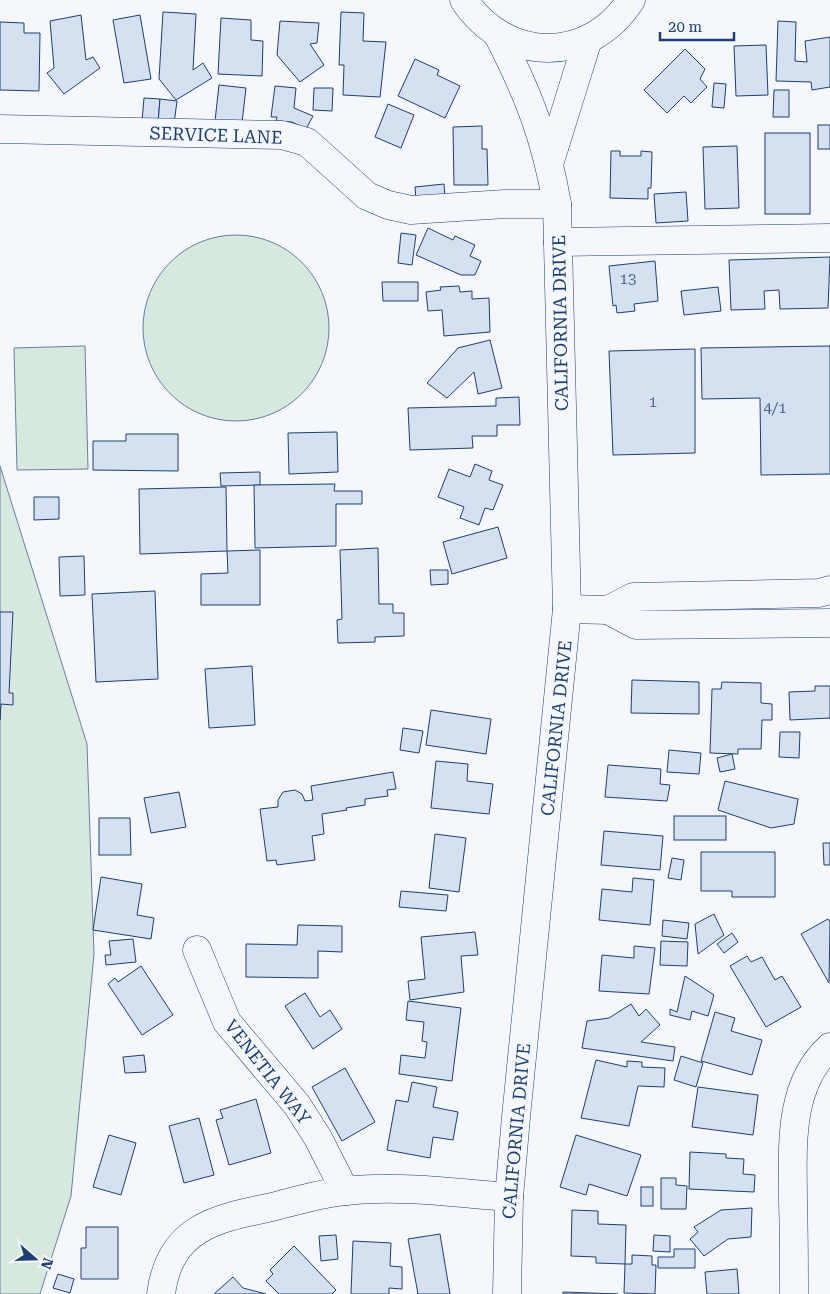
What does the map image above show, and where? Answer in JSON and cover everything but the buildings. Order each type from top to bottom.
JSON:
[{"type":"street","points":[[464,0],[472,13],[498,35],[519,44],[542,48],[566,47],[588,40],[604,30],[619,17],[632,0]]},
{"type":"street","name":"CALIFORNIA DRIVE","points":[[498,35],[532,105],[550,160],[557,204],[567,609],[509,1197],[507,1294]]},
{"type":"street","name":"CALIFORNIA DRIVE","points":[[550,160],[588,40]]},
{"type":"street","name":"SERVICE LANE","points":[[0,129],[282,135],[307,142],[367,196],[388,205],[411,210],[505,204],[557,204]]},
{"type":"street","points":[[558,242],[830,238]]},
{"type":"street","points":[[608,610],[633,597],[819,593],[830,590]]},
{"type":"street","points":[[567,609],[608,610],[636,625],[830,623]]},
{"type":"street","name":"VENETIA WAY","points":[[197,950],[212,990],[228,1022],[298,1105],[318,1138],[345,1191]]},
{"type":"street","points":[[794,1294],[793,1146],[795,1118],[800,1095],[808,1074],[830,1046]]},
{"type":"street","points":[[161,1294],[163,1278],[171,1257],[186,1238],[205,1226],[229,1216],[345,1191],[386,1188],[509,1197]]},
{"type":"shaded area","points":[[236,235],[272,242],[302,262],[322,292],[329,328],[322,364],[302,394],[272,414],[236,421],[200,414],[170,394],[150,364],[143,328],[150,292],[170,262],[200,242]]},
{"type":"shaded area","points":[[85,346],[88,469],[17,470],[14,348]]},
{"type":"shaded area","points":[[0,466],[87,744],[94,954],[71,1196],[40,1294],[0,1294]]}]
